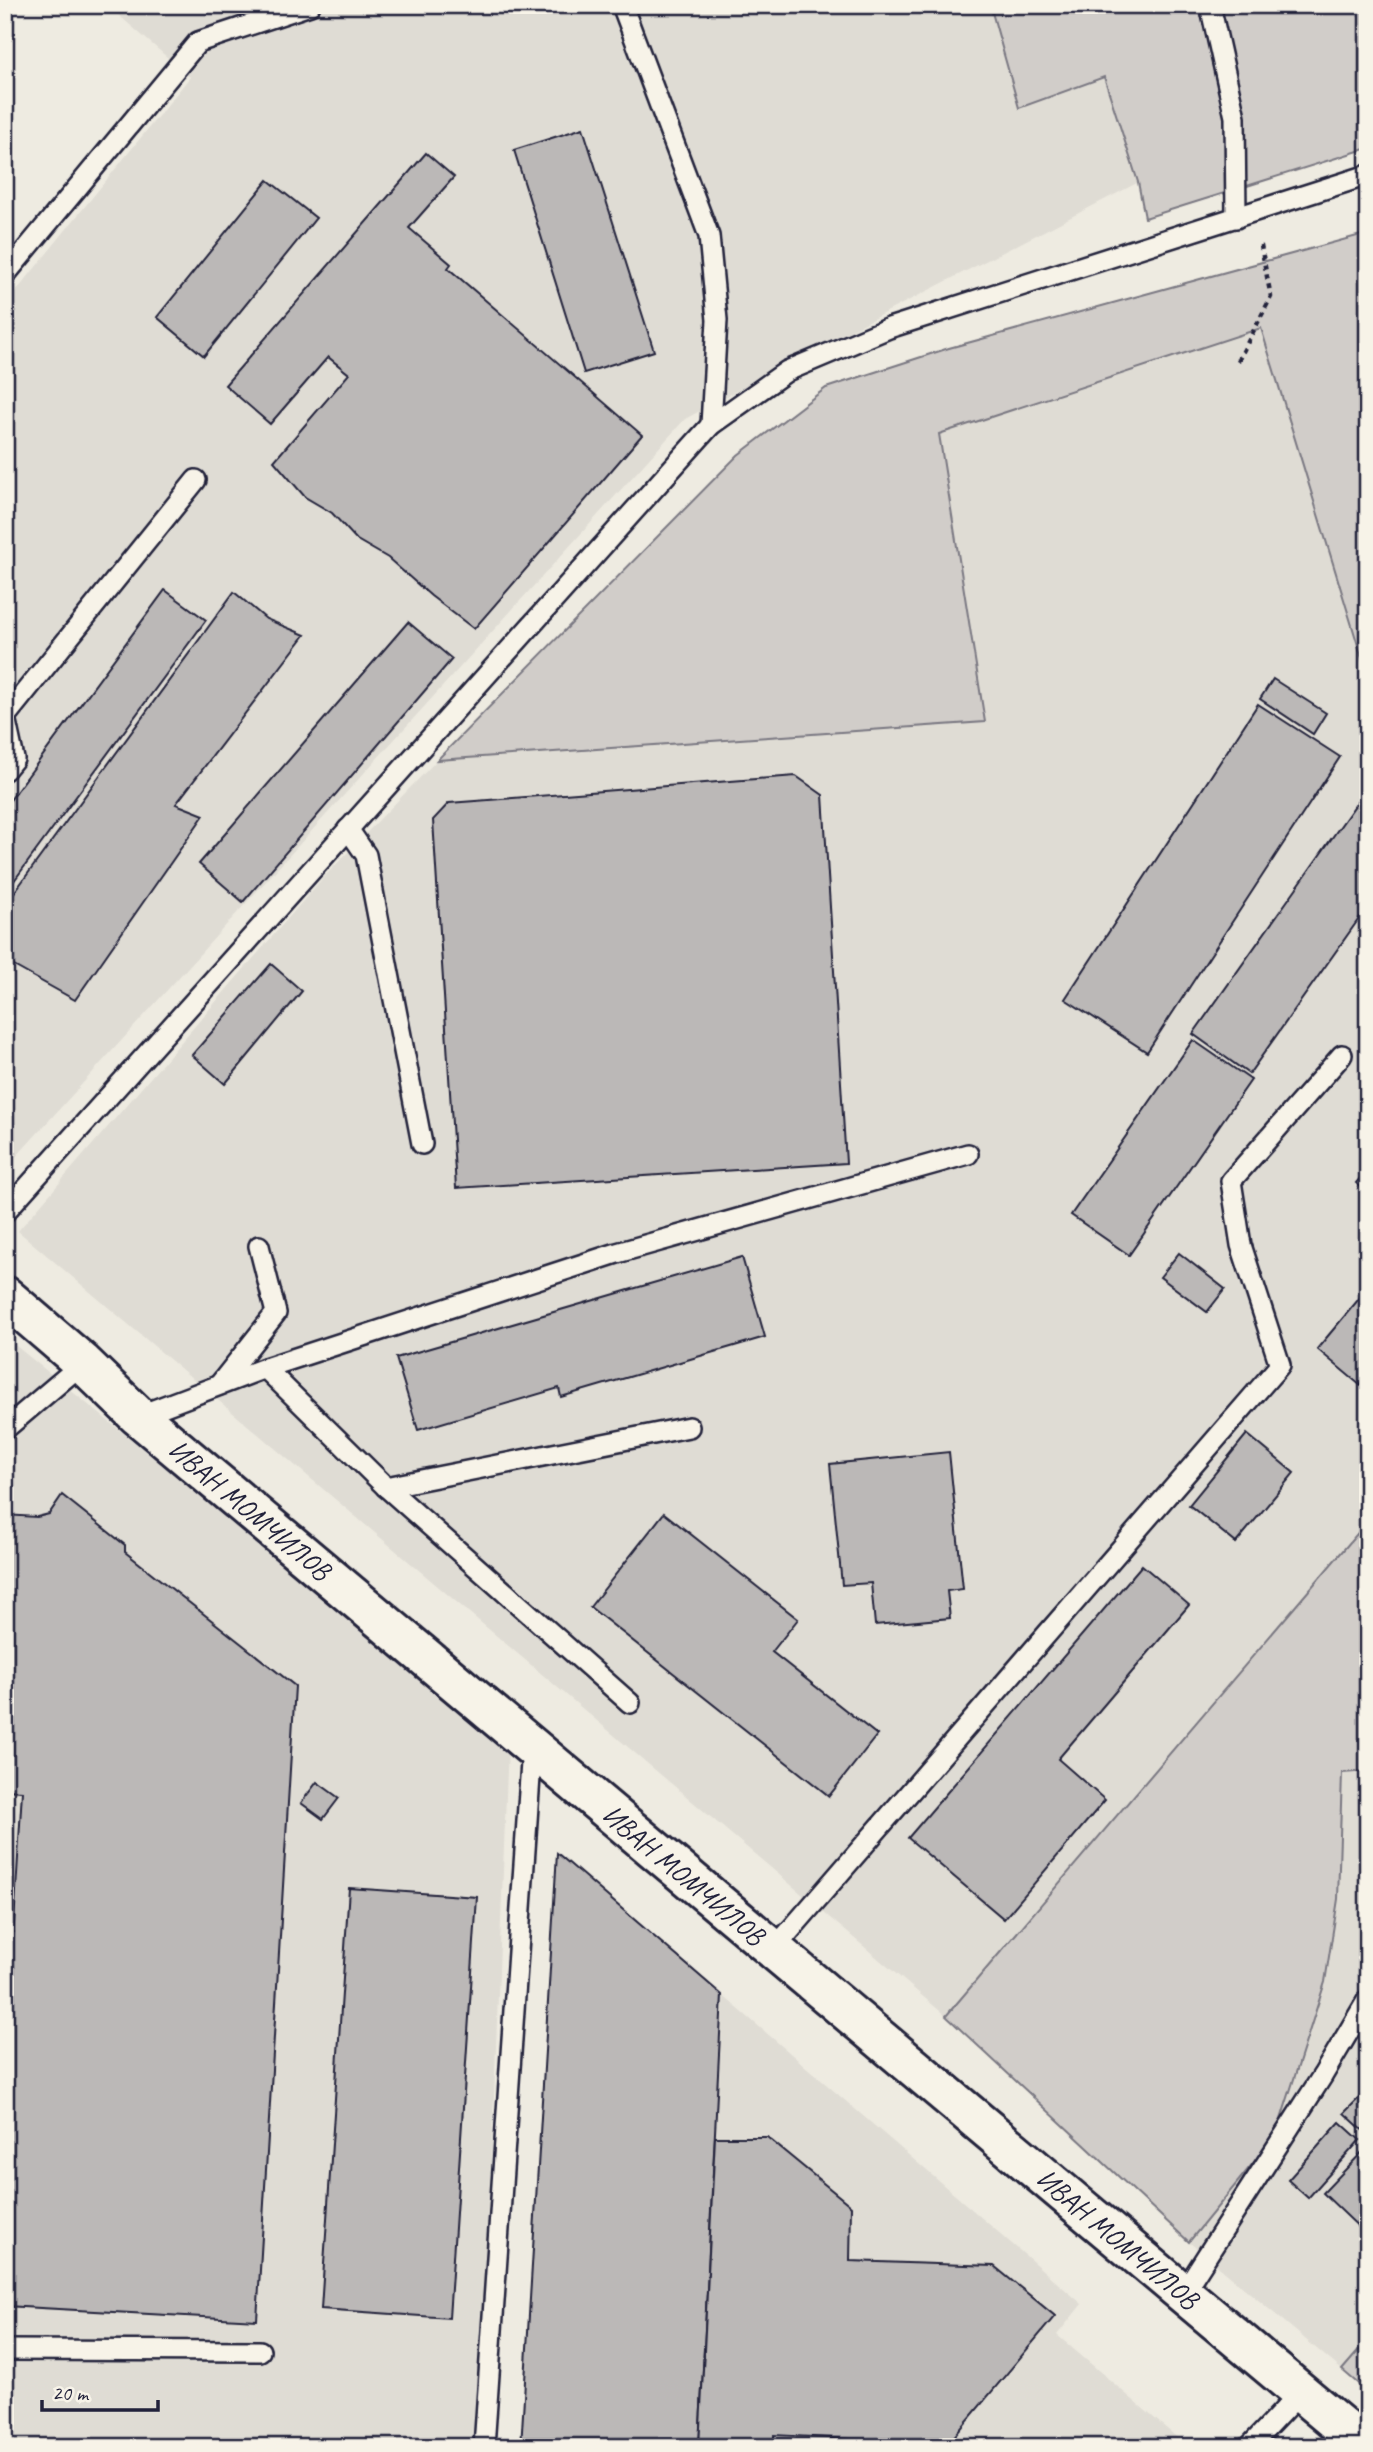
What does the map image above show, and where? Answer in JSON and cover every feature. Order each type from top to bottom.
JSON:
[{"type":"street","name":"ИВАН МОМЧИЛОВ","points":[[5,1296],[83,1363],[138,1416],[1366,2447]]},
{"type":"lane","points":[[5,275],[198,42],[310,5]]},
{"type":"lane","points":[[622,5],[709,236],[717,320],[711,425]]},
{"type":"lane","points":[[1210,5],[1235,117],[1245,215]]},
{"type":"lane","points":[[5,1212],[711,425],[787,371],[889,328],[1368,175]]},
{"type":"lane","points":[[5,770],[13,759],[5,717],[196,481]]},
{"type":"lane","points":[[348,829],[366,855],[422,1144]]},
{"type":"lane","points":[[774,1949],[1280,1365],[1241,1245],[1231,1181],[1342,1055]]},
{"type":"lane","points":[[138,1416],[265,1368],[617,1253],[968,1154]]},
{"type":"lane","points":[[218,1386],[276,1313],[259,1246]]},
{"type":"lane","points":[[5,1429],[83,1363]]},
{"type":"lane","points":[[265,1368],[386,1487],[630,1703]]},
{"type":"lane","points":[[386,1487],[689,1427]]},
{"type":"lane","points":[[484,2447],[533,1746]]},
{"type":"lane","points":[[1183,2293],[1323,2075],[1368,1999]]},
{"type":"lane","points":[[5,2350],[260,2351]]},
{"type":"lane","points":[[1249,2447],[1301,2392]]},
{"type":"path","points":[[1238,361],[1271,297],[1245,215]]},
{"type":"shaded area","points":[[107,5],[990,5],[1019,108],[1104,77],[1139,182],[793,360],[685,419],[5,1169],[5,305],[190,77]]},
{"type":"shaded area","points":[[990,5],[1368,5],[1368,148],[1145,218],[1138,182],[1104,77],[1019,108]]},
{"type":"shaded area","points":[[1368,233],[1368,678],[1261,328],[939,434],[985,722],[437,760],[738,455],[826,388],[949,348]]},
{"type":"shaded area","points":[[1262,328],[1368,678],[1368,1521],[946,2016],[18,1231],[321,880],[437,760],[985,722],[938,434]]},
{"type":"shaded area","points":[[5,1337],[508,1746],[480,2447],[5,2447]]},
{"type":"shaded area","points":[[1368,1521],[1368,1771],[1342,1773],[1338,1899],[1325,1982],[1276,2135],[1189,2242],[946,2016]]},
{"type":"shaded area","points":[[1342,1772],[1368,1772],[1368,2340],[1342,2370],[1189,2242],[1276,2135],[1325,1982],[1338,1898]]},
{"type":"shaded area","points":[[557,1853],[1082,2304],[1057,2335],[1188,2447],[521,2447]]},
{"type":"shaded area","points":[[1368,2340],[1368,2392],[1342,2370]]},
{"type":"building","points":[[583,128],[654,351],[584,373],[514,150]]},
{"type":"building","points":[[426,153],[454,177],[409,228],[451,264],[448,268],[642,435],[474,629],[388,558],[357,540],[332,513],[305,497],[274,461],[349,374],[328,357],[270,424],[225,385]]},
{"type":"building","points":[[268,180],[316,218],[204,356],[157,317]]},
{"type":"building","points":[[165,590],[206,620],[5,893],[5,807]]},
{"type":"building","points":[[234,592],[266,619],[305,635],[176,804],[204,815],[75,1000],[14,966],[5,958],[5,905]]},
{"type":"building","points":[[408,622],[452,659],[243,902],[199,864]]},
{"type":"building","points":[[1273,679],[1326,713],[1313,734],[1260,699]]},
{"type":"building","points":[[1258,704],[1340,757],[1147,1052],[1065,999]]},
{"type":"building","points":[[796,776],[823,795],[846,1163],[456,1188],[433,820],[449,803]]},
{"type":"building","points":[[1368,787],[1368,906],[1249,1074],[1193,1034]]},
{"type":"building","points":[[271,964],[302,991],[225,1084],[192,1055]]},
{"type":"building","points":[[1193,1040],[1251,1080],[1129,1255],[1071,1215]]},
{"type":"building","points":[[1368,1169],[1368,1194],[1356,1183]]},
{"type":"building","points":[[1179,1253],[1225,1289],[1207,1312],[1160,1277]]},
{"type":"building","points":[[742,1257],[765,1337],[561,1397],[559,1388],[418,1430],[396,1358]]},
{"type":"building","points":[[1368,1288],[1368,1390],[1367,1391],[1317,1349]]},
{"type":"building","points":[[1247,1434],[1294,1473],[1236,1543],[1189,1505]]},
{"type":"building","points":[[949,1452],[963,1589],[947,1591],[950,1618],[875,1625],[871,1583],[842,1585],[830,1464]]},
{"type":"building","points":[[62,1495],[125,1545],[125,1552],[295,1686],[257,2320],[5,2306],[5,2073],[22,1791],[5,1790],[5,1515],[37,1517],[49,1514]]},
{"type":"building","points":[[664,1513],[798,1619],[772,1652],[877,1735],[829,1796],[590,1607]]},
{"type":"building","points":[[1142,1565],[1189,1605],[1058,1759],[1105,1800],[1004,1919],[908,1838]]},
{"type":"building","points":[[317,1782],[339,1798],[323,1819],[301,1803]]},
{"type":"building","points":[[557,1853],[722,1995],[699,2447],[521,2447]]},
{"type":"building","points":[[349,1888],[477,1897],[449,2318],[321,2309]]},
{"type":"building","points":[[1368,2089],[1368,2135],[1344,2113]]},
{"type":"building","points":[[1340,2122],[1360,2140],[1308,2198],[1288,2180]]},
{"type":"building","points":[[715,2137],[767,2137],[851,2206],[850,2261],[994,2266],[1055,2316],[948,2444],[774,2435],[774,2447],[699,2447]]},
{"type":"building","points":[[1368,2146],[1368,2236],[1323,2193]]}]
